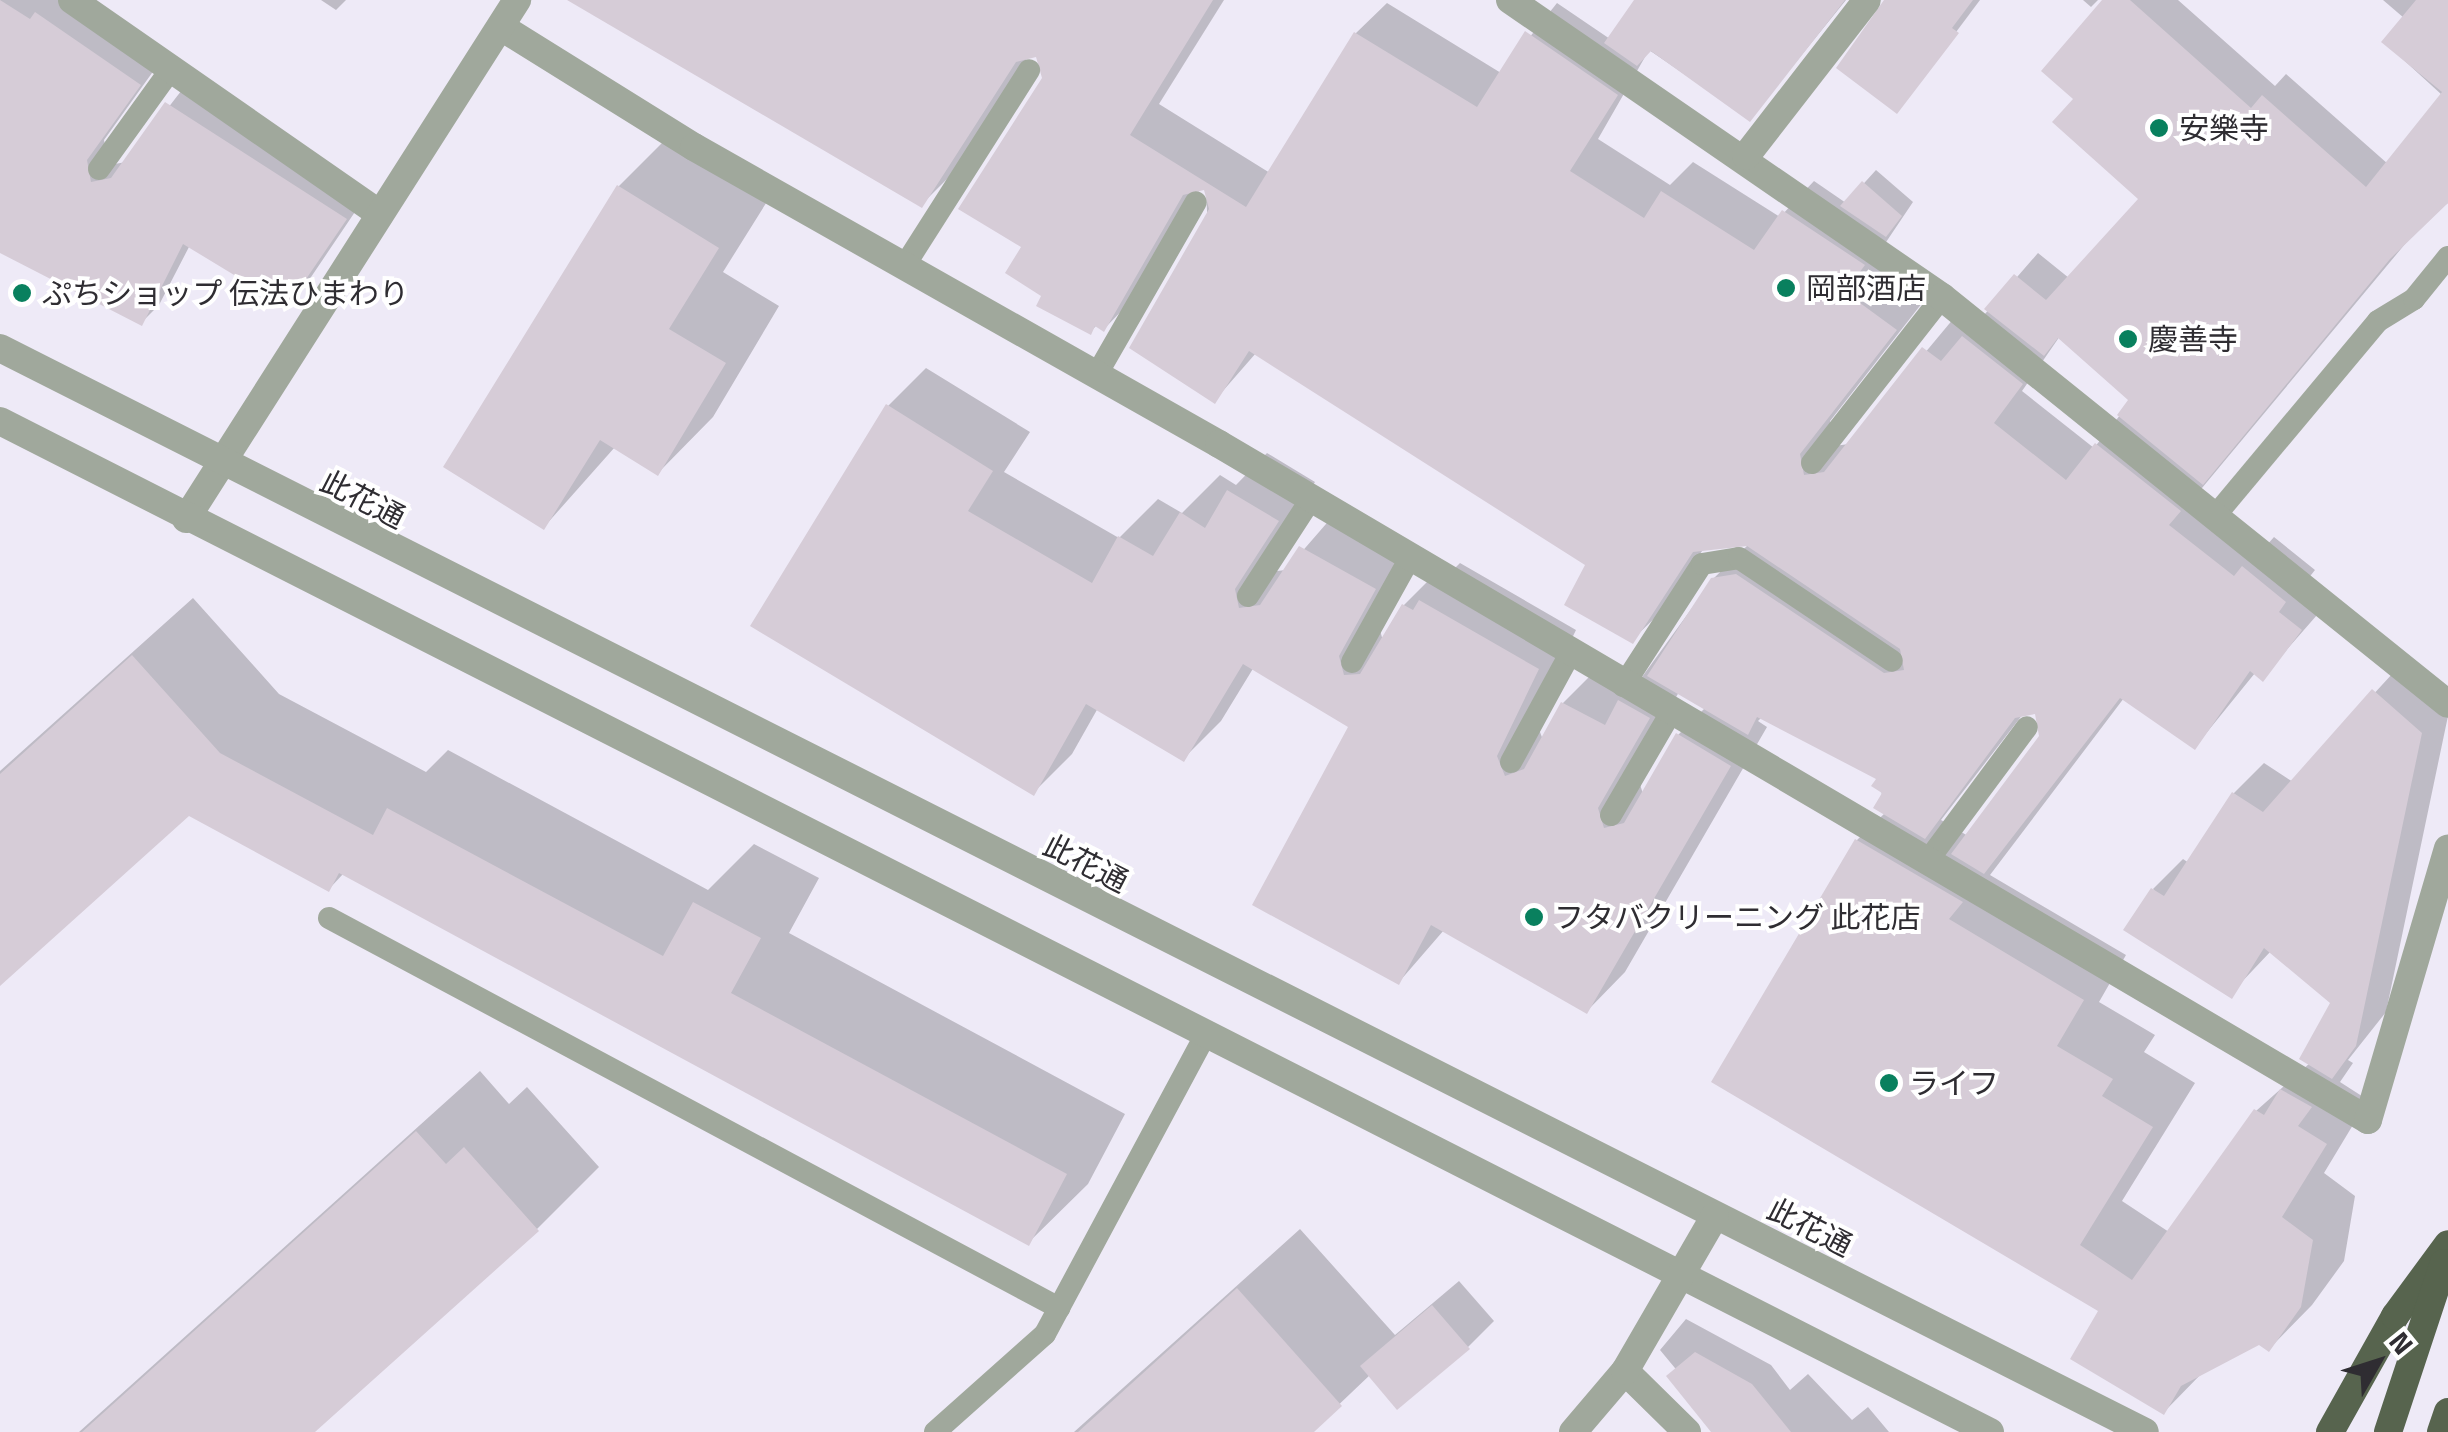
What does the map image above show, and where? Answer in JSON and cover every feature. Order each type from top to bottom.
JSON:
[{"type":"highway","points":[[2330,1432],[2386,1330],[2448,1247]]},
{"type":"highway","points":[[2388,1432],[2448,1247]]},
{"type":"highway","points":[[2441,1432],[2448,1412]]},
{"type":"street","points":[[72,0],[380,214]]},
{"type":"street","points":[[186,519],[517,0]]},
{"type":"street","points":[[1510,0],[1746,156],[1942,297],[2448,704]]},
{"type":"street","points":[[1746,156],[1866,0]]},
{"type":"street","points":[[501,26],[709,156],[1097,374],[1622,686],[2368,1120],[2448,848]]},
{"type":"street","name":"此花通","points":[[0,348],[2145,1432]]},
{"type":"street","points":[[0,421],[186,519],[1990,1432]]},
{"type":"street","points":[[1573,1432],[1624,1371],[1715,1216]]},
{"type":"street","points":[[1624,1371],[1687,1432]]},
{"type":"lane","points":[[98,169],[170,69]]},
{"type":"lane","points":[[906,265],[1030,70]]},
{"type":"lane","points":[[1097,374],[1196,202]]},
{"type":"lane","points":[[2214,516],[2378,321],[2414,299],[2448,257]]},
{"type":"lane","points":[[1812,464],[1942,297]]},
{"type":"lane","points":[[1248,596],[1311,499]]},
{"type":"lane","points":[[1352,662],[1410,558]]},
{"type":"lane","points":[[1622,686],[1702,564],[1739,558],[1892,662]]},
{"type":"lane","points":[[1512,762],[1570,654]]},
{"type":"lane","points":[[1611,815],[1670,714]]},
{"type":"lane","points":[[1926,863],[2027,726]]},
{"type":"lane","points":[[329,918],[1059,1308]]},
{"type":"lane","points":[[935,1432],[1045,1334],[1204,1036]]},
{"type":"building","points":[[0,0],[30,19],[35,12],[141,85],[87,160],[91,182],[111,178],[165,102],[347,219],[287,307],[183,244],[142,326],[0,253]]},
{"type":"building","points":[[567,0],[1213,0],[1130,135],[1246,207],[1354,32],[1477,107],[1525,31],[1618,95],[1570,171],[1644,218],[1661,191],[1754,250],[1782,210],[1865,265],[1845,292],[1897,330],[1800,454],[1804,475],[1824,472],[1922,347],[1941,361],[1962,336],[2023,384],[1994,423],[2066,480],[2095,443],[2181,511],[2169,525],[2234,576],[2242,566],[2286,602],[2279,612],[2302,630],[2263,682],[2250,671],[2195,750],[2120,698],[1984,874],[1951,854],[2039,736],[2035,714],[2015,718],[1925,839],[1873,808],[1882,793],[1871,786],[1876,779],[1757,717],[1748,735],[1647,676],[1711,578],[1736,574],[1884,673],[1904,670],[1900,649],[1747,546],[1693,552],[1633,644],[1564,605],[1585,565],[1249,351],[1215,404],[1129,348],[1209,209],[1204,190],[1183,195],[1104,332],[1095,326],[1091,335],[1036,306],[1041,296],[1005,273],[1021,247],[958,209],[1042,78],[1036,57],[1016,62],[922,208]]},
{"type":"building","points":[[1634,0],[1845,0],[1750,122],[1651,51],[1637,66],[1604,43]]},
{"type":"building","points":[[1884,0],[1973,0],[1952,28],[1959,33],[1897,114],[1836,68]]},
{"type":"building","points":[[2102,0],[2130,0],[2251,108],[2262,95],[2366,187],[2442,92],[2381,42],[2416,0],[2448,0],[2448,203],[2390,259],[2203,485],[2117,415],[2128,400],[2058,338],[2044,356],[1984,309],[2014,274],[2046,300],[2138,199],[2052,122],[2073,99],[2041,71]]},
{"type":"building","points":[[1862,181],[1902,216],[1886,237],[1840,206]]},
{"type":"building","points":[[617,185],[719,248],[669,329],[726,363],[658,476],[600,440],[544,530],[443,467]]},
{"type":"building","points":[[886,404],[993,471],[968,511],[1092,583],[1118,536],[1153,556],[1180,512],[1205,528],[1227,490],[1279,521],[1235,589],[1239,608],[1260,605],[1299,546],[1376,589],[1339,656],[1344,675],[1360,674],[1402,604],[1413,610],[1419,600],[1539,669],[1497,756],[1505,776],[1524,769],[1561,702],[1605,725],[1618,700],[1650,718],[1598,808],[1604,828],[1624,823],[1676,733],[1731,766],[1587,1014],[1431,925],[1399,985],[1252,905],[1348,727],[1243,664],[1184,762],[1086,704],[1034,796],[750,626]]},
{"type":"building","points":[[132,655],[220,753],[373,835],[387,808],[663,956],[693,902],[761,938],[731,993],[1067,1174],[1029,1246],[339,873],[329,892],[189,816],[0,986],[0,774]]},
{"type":"building","points":[[2372,689],[2422,733],[2356,1046],[2332,1079],[2299,1059],[2330,1003],[2264,948],[2232,999],[2123,930],[2151,888],[2164,896],[2232,792],[2263,812]]},
{"type":"building","points":[[1855,839],[1963,902],[1949,919],[2084,1000],[2057,1046],[2113,1079],[2102,1096],[2153,1127],[2080,1245],[2132,1280],[2254,1109],[2264,1115],[2280,1089],[2312,1107],[2298,1126],[2327,1144],[2282,1217],[2313,1240],[2301,1307],[2269,1352],[2259,1345],[2181,1386],[2164,1415],[2070,1359],[2098,1311],[1711,1082]]},
{"type":"building","points":[[416,1131],[446,1164],[464,1147],[539,1231],[315,1432],[82,1432]]},
{"type":"building","points":[[1237,1288],[1342,1406],[1314,1432],[1078,1432]]},
{"type":"building","points":[[1432,1305],[1470,1349],[1397,1410],[1360,1366]]},
{"type":"building","points":[[1695,1352],[1752,1384],[1791,1432],[1711,1432],[1666,1376]]},
{"type":"place","name":"安樂寺","points":[[2159,128]]},
{"type":"place","name":"岡部酒店","points":[[1786,288]]},
{"type":"place","name":"ぷちショップ 伝法ひまわり","points":[[22,293]]},
{"type":"place","name":"慶善寺","points":[[2128,339]]},
{"type":"place","name":"フタバクリーニング 此花店","points":[[1534,917]]},
{"type":"place","name":"ライフ","points":[[1889,1083]]}]
